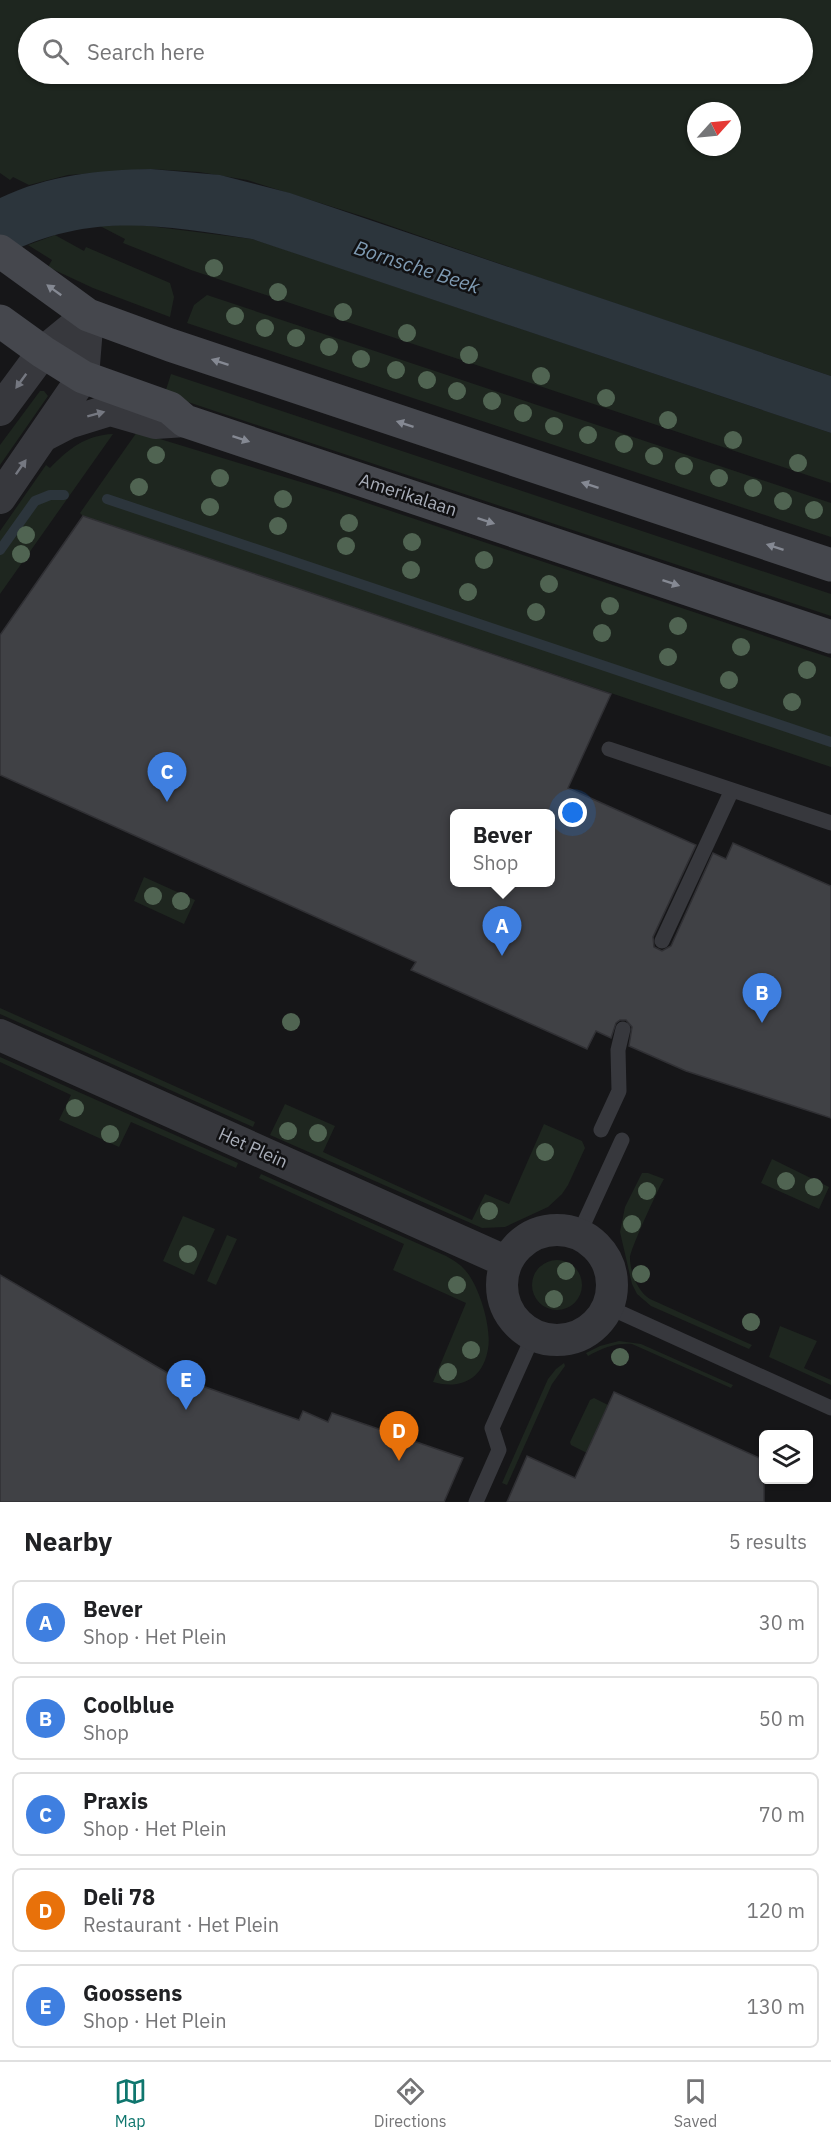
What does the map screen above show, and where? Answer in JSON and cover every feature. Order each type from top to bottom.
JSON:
[{"type":"main road","points":[[9,258],[88,315],[170,345],[831,566]]},
{"type":"main road","name":"Amerikalaan","points":[[0,321],[83,377],[170,408],[186,421],[831,637]]},
{"type":"street","points":[[0,410],[43,352],[88,315]]},
{"type":"street","points":[[0,498],[83,377],[88,315]]},
{"type":"street","points":[[43,436],[68,423],[111,410],[155,423],[186,421]]},
{"type":"street","name":"Het Plein","points":[[0,1035],[507,1262]]},
{"type":"street","points":[[556,1229],[579,1234],[597,1247],[608,1262],[613,1289],[608,1306],[592,1328],[575,1337],[558,1340],[539,1337],[517,1323],[506,1307],[502,1280],[507,1262],[523,1241],[539,1232],[556,1229]]},
{"type":"lane","points":[[609,749],[831,822]]},
{"type":"lane","points":[[662,941],[732,790]]},
{"type":"lane","points":[[601,1130],[619,1091],[618,1050],[623,1029]]},
{"type":"lane","points":[[579,1234],[622,1140]]},
{"type":"lane","points":[[608,1306],[831,1408]]},
{"type":"lane","points":[[476,1502],[499,1450],[492,1428],[534,1334]]},
{"type":"shaded area","points":[[0,0],[831,0],[831,376],[368,218],[247,180],[199,172],[151,169],[68,175],[29,185],[13,177],[10,180],[0,173]]},
{"type":"shaded area","points":[[133,224],[252,239],[831,433],[831,483],[191,270],[123,243],[125,239],[100,226]]},
{"type":"shaded area","points":[[55,235],[84,251],[86,247],[170,283],[174,297],[170,317],[93,288],[48,267],[52,260],[28,245]]},
{"type":"shaded area","points":[[207,295],[831,503],[831,537],[187,323],[194,305]]},
{"type":"shaded area","points":[[171,374],[831,594],[831,616],[188,402],[165,393]]},
{"type":"shaded area","points":[[40,391],[44,391],[48,396],[0,465],[0,445]]},
{"type":"shaded area","points":[[137,432],[337,493],[831,658],[831,767],[83,516],[80,513]]},
{"type":"shaded area","points":[[113,434],[0,594],[0,531],[46,465],[50,468],[71,449],[86,440]]},
{"type":"shaded area","points":[[144,877],[195,900],[184,924],[134,901]]},
{"type":"shaded area","points":[[0,1008],[255,1122],[253,1127],[0,1014]]},
{"type":"shaded area","points":[[0,1057],[238,1163],[236,1168],[131,1122],[119,1147],[59,1120],[71,1095],[0,1062]]},
{"type":"shaded area","points":[[285,1104],[335,1126],[323,1152],[472,1220],[485,1194],[509,1204],[544,1124],[582,1141],[585,1148],[568,1185],[548,1207],[505,1227],[482,1228],[270,1135]]},
{"type":"shaded area","points":[[772,1159],[829,1187],[819,1209],[761,1183]]},
{"type":"shaded area","points":[[642,1173],[664,1179],[631,1253],[631,1269],[638,1287],[650,1299],[752,1345],[749,1349],[651,1306],[637,1294],[632,1284],[620,1232],[625,1207]]},
{"type":"shaded area","points":[[261,1174],[446,1256],[461,1266],[475,1286],[488,1330],[488,1349],[476,1375],[461,1383],[433,1382],[466,1303],[393,1270],[404,1244],[259,1178]]},
{"type":"shaded area","points":[[183,1216],[215,1229],[194,1275],[163,1261]]},
{"type":"shaded area","points":[[227,1235],[237,1239],[216,1285],[207,1281]]},
{"type":"shaded area","points":[[557,1260],[575,1267],[582,1285],[575,1303],[557,1310],[539,1303],[532,1285],[539,1267]]},
{"type":"shaded area","points":[[780,1326],[817,1341],[804,1368],[831,1380],[831,1385],[769,1357]]},
{"type":"shaded area","points":[[619,1341],[641,1344],[733,1385],[731,1388],[632,1344],[609,1347],[588,1356],[586,1353]]},
{"type":"shaded area","points":[[564,1363],[565,1366],[552,1384],[507,1485],[502,1483],[548,1379]]},
{"type":"shaded area","points":[[594,1398],[608,1405],[587,1453],[571,1445],[570,1442],[590,1400]]},
{"type":"water","name":"Bornsche Beek","points":[[151,169],[220,175],[290,193],[831,376],[831,433],[252,239],[154,226],[94,227],[33,242],[0,257],[0,198],[37,184],[74,175]]},
{"type":"building","points":[[83,516],[611,694],[568,788],[696,845],[653,937],[654,947],[662,951],[671,946],[713,853],[726,859],[733,843],[831,886],[831,1118],[686,1071],[629,1046],[632,1027],[626,1020],[616,1023],[611,1038],[596,1031],[587,1049],[411,970],[416,962],[0,775],[0,635]]},
{"type":"building","points":[[0,1275],[171,1375],[299,1420],[303,1411],[328,1422],[332,1413],[463,1458],[444,1502],[0,1502]]},
{"type":"building","points":[[614,1392],[759,1458],[759,1484],[764,1484],[764,1502],[507,1502],[527,1456],[575,1478]]},
{"type":"waterway","points":[[0,550],[35,501],[50,495],[64,495]]},
{"type":"waterway","points":[[107,499],[831,742]]},
{"type":"place","name":"Praxis","points":[[167,802]]},
{"type":"place","name":"Bever","points":[[502,956]]},
{"type":"place","name":"Coolblue","points":[[762,1023]]},
{"type":"place","name":"Goossens","points":[[186,1410]]},
{"type":"place","name":"Deli 78","points":[[399,1461]]}]
